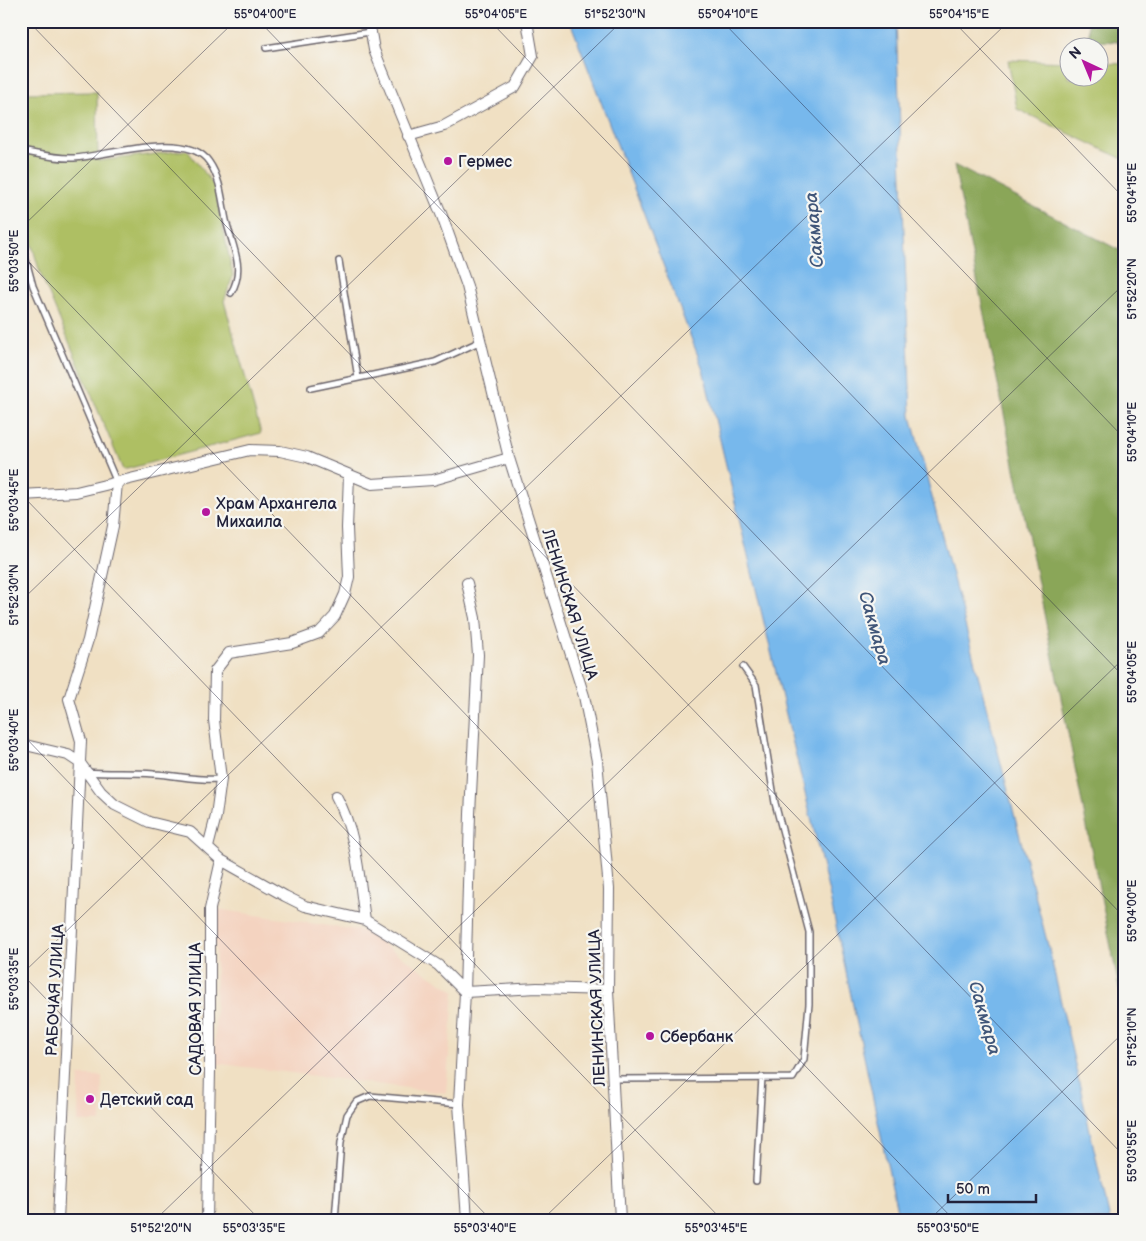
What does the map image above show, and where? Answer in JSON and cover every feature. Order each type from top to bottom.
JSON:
[{"type":"street","points":[[408,136],[444,126],[515,87],[533,56],[527,21]]},
{"type":"street","name":"ЛЕНИНСКАЯ УЛИЦА","points":[[370,26],[374,50],[467,286],[509,458],[584,696],[597,761],[609,889],[608,990],[620,1220]]},
{"type":"street","points":[[21,495],[76,492],[250,450],[280,451],[307,457],[372,484],[433,480],[509,458]]},
{"type":"street","points":[[208,847],[216,816],[221,779],[214,720],[215,671],[229,653],[292,643],[318,633],[335,616],[345,594],[349,577],[347,528],[349,476]]},
{"type":"street","name":"РАБОЧАЯ УЛИЦА","points":[[58,1220],[81,740],[70,699],[88,640],[113,526],[117,483]]},
{"type":"street","points":[[467,583],[475,618],[478,655],[470,814],[466,992],[459,1104],[467,1220]]},
{"type":"street","points":[[21,744],[68,755],[80,762],[101,792],[115,805],[148,822],[190,832],[221,860],[305,906],[365,920],[438,965],[466,992],[537,988],[608,990]]},
{"type":"street","points":[[336,796],[346,813],[352,834],[365,920]]},
{"type":"street","name":"САДОВАЯ УЛИЦА","points":[[207,1220],[210,1071],[210,909],[221,860]]},
{"type":"lane","points":[[266,48],[370,26]]},
{"type":"lane","points":[[21,151],[72,158],[162,146],[182,145],[198,151],[209,160],[217,177],[231,241],[239,262],[237,282],[231,293]]},
{"type":"lane","points":[[21,242],[34,286],[117,483]]},
{"type":"lane","points":[[339,260],[358,378]]},
{"type":"lane","points":[[311,388],[435,362],[481,341]]},
{"type":"lane","points":[[613,1079],[793,1078],[804,1059],[809,1004],[809,932],[775,803],[756,685],[743,667]]},
{"type":"lane","points":[[87,772],[167,774],[200,781],[221,779]]},
{"type":"lane","points":[[756,1181],[762,1077]]},
{"type":"lane","points":[[335,1220],[341,1142],[347,1115],[356,1102],[370,1096],[459,1104]]},
{"type":"shaded area","points":[[216,909],[363,931],[454,991],[446,1093],[215,1063]]},
{"type":"shaded area","name":"Детский сад","points":[[79,1076],[102,1076],[101,1122],[78,1122]]},
{"type":"green space","points":[[1088,21],[1125,21],[1125,42],[1108,42],[1108,38],[1089,38]]},
{"type":"green space","points":[[1008,60],[1058,62],[1058,88],[1108,88],[1108,63],[1125,64],[1125,160],[1017,109]]},
{"type":"green space","points":[[97,92],[98,161],[187,150],[214,185],[233,276],[224,301],[261,433],[123,470],[40,273],[21,207],[21,93]]},
{"type":"green space","points":[[954,165],[1125,253],[1125,1017]]},
{"type":"water","name":"Сакмара","points":[[570,21],[896,21],[911,416],[1049,949],[1110,1220],[899,1220],[829,893],[703,369]]},
{"type":"place","name":"Гермес","points":[[448,161]]},
{"type":"place","name":"Храм Архангела Михаила","points":[[206,512]]},
{"type":"place","name":"Сбербанк","points":[[650,1036]]},
{"type":"place","name":"Детский сад","points":[[90,1099]]}]
